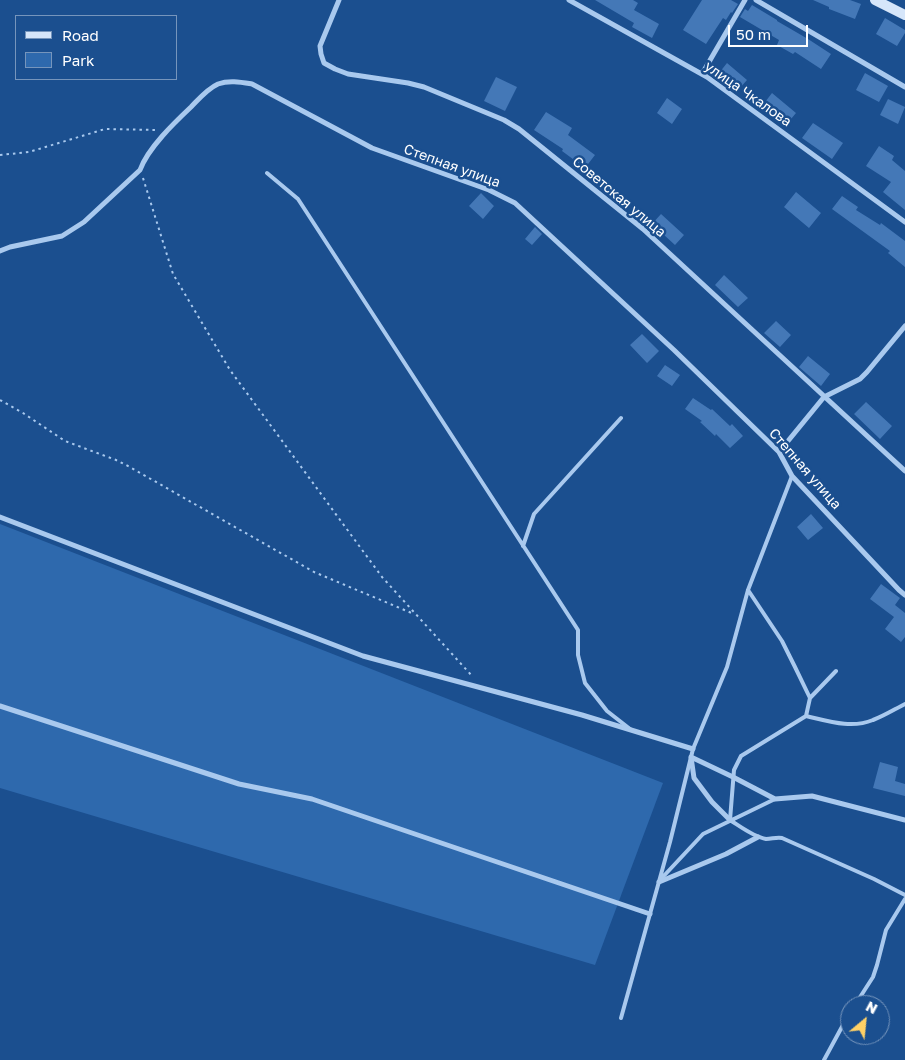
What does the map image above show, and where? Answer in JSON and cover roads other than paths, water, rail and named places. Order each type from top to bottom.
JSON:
[{"type":"main road","points":[[875,0],[905,15]]},
{"type":"street","name":"Советская улица","points":[[339,0],[320,46],[324,63],[348,74],[424,87],[504,120],[519,129],[643,230],[905,471]]},
{"type":"street","name":"улица Чкалова","points":[[569,0],[702,74],[905,222]]},
{"type":"street","points":[[702,74],[745,0]]},
{"type":"street","points":[[756,0],[905,87]]},
{"type":"street","name":"Степная улица","points":[[0,251],[10,247],[62,236],[84,222],[140,170],[167,130],[209,89],[230,81],[252,84],[372,148],[483,188],[515,204],[674,350],[779,452],[792,476],[905,595]]},
{"type":"street","points":[[779,452],[824,397],[860,379],[905,326]]},
{"type":"street","points":[[0,517],[363,656],[582,715],[693,749]]},
{"type":"street","points":[[0,706],[239,784],[312,799],[650,914]]},
{"type":"street","points":[[691,757],[775,799],[812,796],[905,820]]},
{"type":"street","points":[[691,757],[694,778],[712,802],[730,820]]},
{"type":"street","points":[[659,882],[726,854],[758,836]]},
{"type":"lane","points":[[267,173],[298,199],[578,630],[578,655],[585,683],[607,711],[632,730]]},
{"type":"lane","points":[[523,546],[534,514],[621,418]]},
{"type":"lane","points":[[621,1018],[659,882],[693,749],[727,667],[748,590],[792,476]]},
{"type":"lane","points":[[748,590],[782,641],[810,698]]},
{"type":"lane","points":[[806,716],[810,698],[836,671]]},
{"type":"lane","points":[[730,820],[734,770],[742,756],[806,716],[846,724],[861,724],[874,720],[905,704]]},
{"type":"lane","points":[[659,882],[704,834],[775,799]]},
{"type":"lane","points":[[730,820],[758,836],[768,839],[782,838],[905,895]]},
{"type":"lane","points":[[861,995],[878,965],[886,930],[905,899]]},
{"type":"lane","points":[[824,1060],[840,1030]]}]
